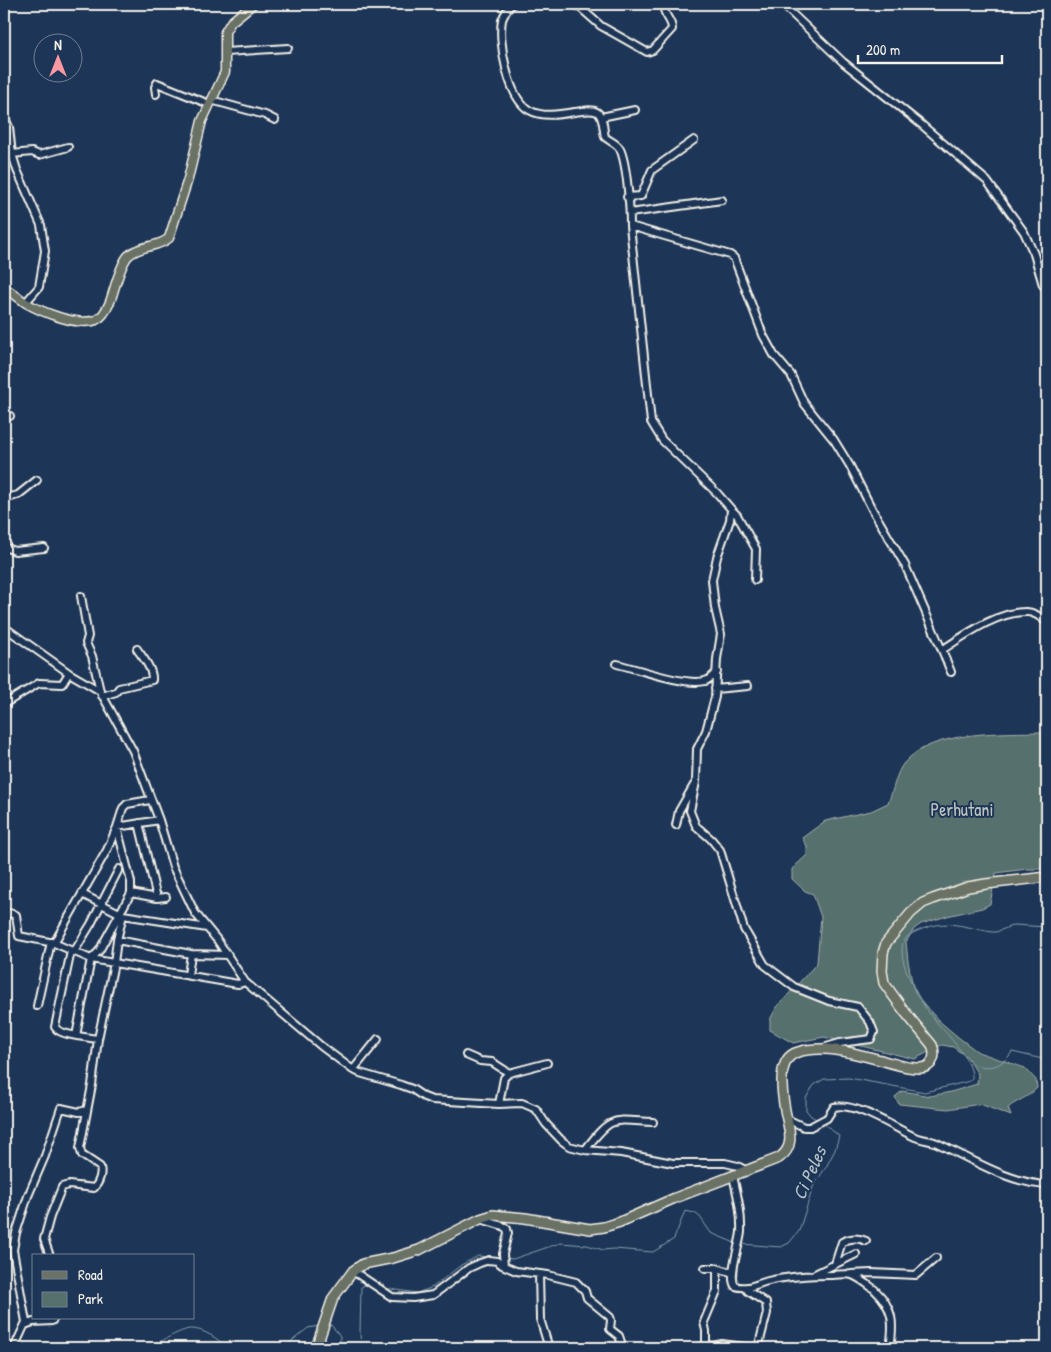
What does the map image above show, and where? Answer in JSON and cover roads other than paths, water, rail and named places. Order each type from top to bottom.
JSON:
[{"type":"highway","points":[[316,1348],[333,1298],[353,1271],[369,1262],[419,1250],[493,1215],[507,1215],[597,1228],[620,1222],[675,1198],[779,1158],[786,1152],[790,1139],[784,1105],[783,1077],[786,1061],[792,1054],[820,1050],[862,1055],[912,1067],[922,1068],[930,1064],[934,1055],[932,1045],[884,983],[882,971],[883,952],[886,943],[911,913],[923,903],[968,887],[1047,876]]},
{"type":"main road","points":[[4,288],[26,302],[49,313],[72,320],[91,321],[103,314],[109,304],[128,256],[138,250],[162,243],[169,238],[188,179],[200,128],[224,72],[224,36],[234,18],[253,4]]},
{"type":"street","points":[[512,4],[503,19],[502,47],[509,78],[523,105],[529,110],[540,114],[564,115],[590,110],[597,112],[601,116],[605,137],[619,147],[623,159],[630,214],[652,422],[662,440],[737,515],[756,549],[755,580]]},
{"type":"street","points":[[576,4],[601,26],[647,52],[653,50],[672,29],[672,25],[664,14],[664,4]]},
{"type":"street","points":[[782,4],[843,62],[987,180],[1024,232],[1034,254],[1043,285],[1047,290]]},
{"type":"street","points":[[225,52],[288,48]]},
{"type":"street","points":[[156,94],[155,87],[157,83],[210,102],[265,115],[275,120]]},
{"type":"street","points":[[601,116],[635,110]]},
{"type":"street","points":[[4,116],[17,170],[41,225],[45,251],[39,287],[26,302]]},
{"type":"street","points":[[628,198],[641,196],[652,170],[694,140]]},
{"type":"street","points":[[12,154],[32,152],[39,155],[68,147]]},
{"type":"street","points":[[630,214],[722,200]]},
{"type":"street","points":[[630,226],[730,255],[734,258],[763,335],[774,355],[792,375],[804,403],[834,440],[850,466],[872,509],[905,565],[951,672]]},
{"type":"street","points":[[4,499],[18,495],[37,480]]},
{"type":"street","points":[[731,509],[730,522],[717,557],[712,580],[721,634],[718,648],[716,689],[706,731],[697,749],[696,782],[690,811],[696,826],[720,850],[744,930],[765,965],[794,988],[829,1001],[858,1007],[870,1022],[874,1032],[871,1039],[840,1042],[820,1050]]},
{"type":"street","points":[[4,547],[15,551],[44,548]]},
{"type":"street","points":[[81,596],[88,636],[86,643],[92,656],[101,694],[133,751],[159,820],[173,867],[195,913],[228,955],[245,982],[353,1070],[406,1087],[424,1098],[499,1104],[519,1103],[532,1106],[540,1114],[544,1122],[569,1146],[584,1150],[621,1153],[672,1163],[725,1163],[738,1166],[747,1171]]},
{"type":"street","points":[[942,650],[976,629],[1007,615],[1028,612],[1047,622]]},
{"type":"street","points":[[4,627],[101,694],[116,692],[118,688],[152,680],[151,670],[137,649]]},
{"type":"street","points":[[617,664],[681,680],[698,682],[706,681],[717,672]]},
{"type":"street","points":[[4,704],[39,683],[62,684],[69,673]]},
{"type":"street","points":[[716,689],[748,686]]},
{"type":"street","points":[[676,825],[679,811],[696,782]]},
{"type":"street","points":[[37,1006],[52,942],[107,850],[117,827],[121,811],[126,805],[150,800]]},
{"type":"street","points":[[117,827],[159,820]]},
{"type":"street","points":[[139,823],[157,898]]},
{"type":"street","points":[[76,1036],[91,959],[99,951],[131,893],[131,882],[117,827]]},
{"type":"street","points":[[98,1039],[58,1031],[55,1026],[72,951],[102,904],[119,869]]},
{"type":"street","points":[[131,893],[157,898],[166,897]]},
{"type":"street","points":[[82,894],[121,914],[206,928]]},
{"type":"street","points":[[4,915],[9,913],[16,915],[19,936],[52,942],[91,959],[238,984],[245,982]]},
{"type":"street","points":[[49,1254],[44,1239],[50,1217],[62,1187],[69,1185],[92,1189],[99,1180],[101,1171],[100,1167],[82,1155],[80,1151],[121,914]]},
{"type":"street","points":[[117,940],[191,954],[228,955]]},
{"type":"street","points":[[188,975],[191,954]]},
{"type":"street","points":[[353,1070],[378,1039]]},
{"type":"street","points":[[466,1055],[480,1061],[492,1062],[509,1073]]},
{"type":"street","points":[[499,1104],[504,1078],[509,1073],[547,1063]]},
{"type":"street","points":[[787,1119],[804,1127],[814,1125],[827,1118],[834,1107],[854,1108],[916,1138],[935,1142],[992,1170],[1047,1185]]},
{"type":"street","points":[[14,1348],[25,1325],[24,1308],[13,1250],[16,1233],[61,1108],[79,1112],[87,1110]]},
{"type":"street","points":[[584,1150],[601,1128],[614,1121],[653,1122]]},
{"type":"street","points":[[738,1166],[730,1177],[740,1208],[741,1232],[733,1284],[746,1288],[767,1282],[814,1274],[872,1273],[916,1275],[936,1258]]},
{"type":"street","points":[[480,1220],[503,1226],[507,1229],[503,1261]]},
{"type":"street","points":[[835,1264],[842,1242],[850,1239],[866,1241]]},
{"type":"street","points":[[814,1274],[856,1254]]},
{"type":"street","points":[[353,1271],[392,1296],[413,1298],[433,1295],[469,1268],[480,1263],[489,1260],[503,1261],[516,1271],[548,1275],[576,1282],[585,1291],[587,1298],[610,1317],[610,1329],[619,1336],[623,1348]]},
{"type":"street","points":[[706,1268],[717,1268],[734,1273]]},
{"type":"street","points":[[717,1268],[717,1291],[704,1322],[706,1331],[704,1346],[722,1344],[752,1348]]},
{"type":"street","points":[[539,1274],[540,1319],[549,1348]]},
{"type":"street","points":[[850,1274],[872,1288],[884,1298],[889,1306],[892,1323],[890,1348]]},
{"type":"street","points":[[746,1288],[766,1303],[768,1314],[758,1348]]},
{"type":"street","points":[[25,1325],[32,1322],[53,1320]]},
{"type":"waterway","name":"Ci Peles","points":[[818,1120],[806,1110],[806,1098],[814,1085],[824,1079],[849,1078],[925,1092],[970,1081],[972,1078],[967,1060],[924,1006],[910,979],[903,958],[902,948],[905,940],[911,934],[943,924],[992,932],[1014,925],[1047,927]]},
{"type":"waterway","points":[[970,1063],[988,1067],[994,1066],[1003,1061],[1012,1052],[1047,1060]]},
{"type":"waterway","name":"Ci Peles","points":[[741,1244],[781,1247],[789,1243],[799,1231],[813,1187],[835,1150],[839,1136],[823,1123]]},
{"type":"waterway","name":"Ci Peles","points":[[506,1258],[513,1259],[560,1243],[587,1245],[603,1250],[653,1252],[674,1239],[685,1211],[695,1213],[700,1217],[711,1233],[735,1243]]},
{"type":"waterway","name":"Ci Peles","points":[[384,1288],[417,1293],[433,1287],[461,1265],[478,1256],[502,1258]]},
{"type":"waterway","name":"Ci Peles","points":[[361,1348],[361,1287],[367,1284]]},
{"type":"waterway","points":[[328,1325],[331,1325],[340,1336],[340,1348]]},
{"type":"waterway","points":[[283,1348],[308,1328],[319,1326]]},
{"type":"waterway","points":[[132,1348],[159,1342],[189,1329],[205,1332],[228,1348]]},
{"type":"park label","name":"Perhutani","points":[[962,810]]}]
